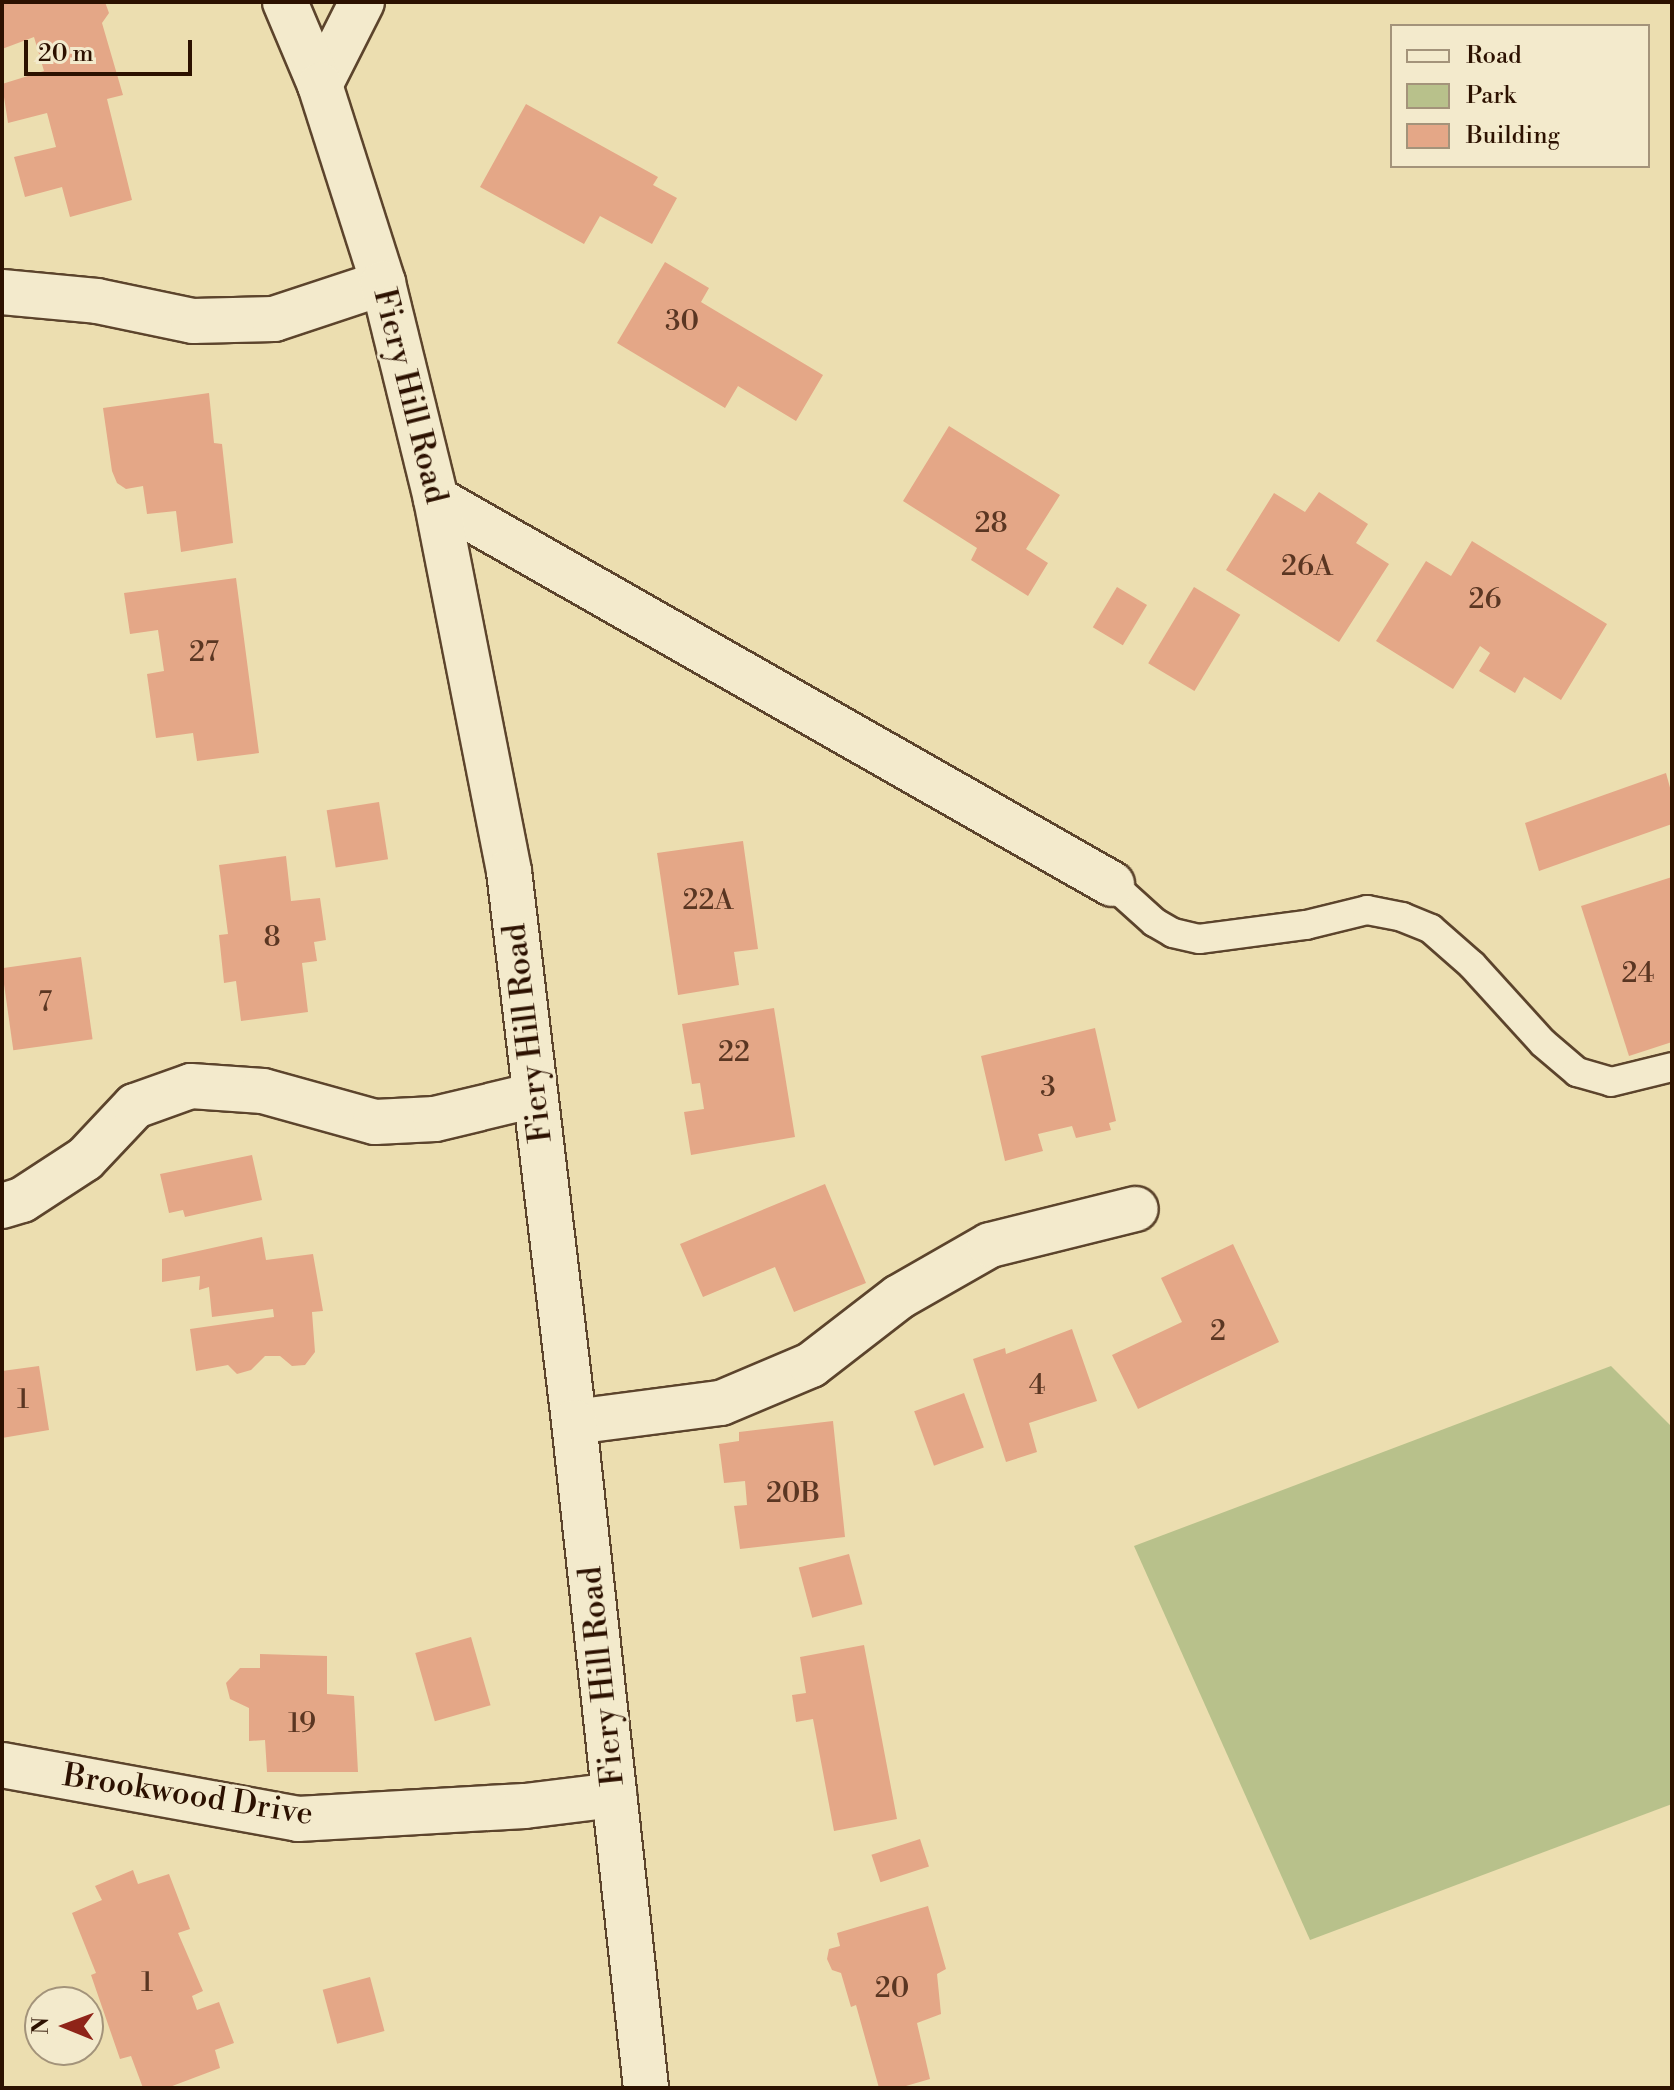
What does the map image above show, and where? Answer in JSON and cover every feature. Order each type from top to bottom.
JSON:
[{"type":"street","name":"Fiery Hill Road","points":[[285,2],[320,85],[383,283],[436,499],[509,871],[574,1422],[646,2088]]},
{"type":"street","points":[[320,85],[362,2]]},
{"type":"street","points":[[2,292],[97,301],[193,321],[274,319],[383,283]]},
{"type":"street","points":[[436,499],[1112,884]]},
{"type":"street","points":[[2,1206],[22,1200],[85,1159],[135,1106],[191,1086],[263,1091],[375,1122],[435,1119],[535,1095]]},
{"type":"street","points":[[574,1422],[721,1403],[811,1365],[899,1297],[990,1245],[1136,1209]]},
{"type":"street","name":"Brookwood Drive","points":[[2,1765],[298,1819],[525,1806],[614,1795]]},
{"type":"lane","points":[[1112,884],[1154,922],[1173,933],[1199,939],[1306,925],[1367,910],[1402,917],[1431,929],[1472,965],[1543,1043],[1577,1072],[1611,1082],[1672,1067]]},
{"type":"green space","points":[[1611,1366],[1672,1427],[1672,1804],[1310,1940],[1134,1546]]},
{"type":"building","points":[[105,2],[109,13],[102,23],[123,95],[107,99],[132,200],[70,217],[62,187],[25,197],[14,157],[56,147],[47,113],[8,123],[2,84],[44,71],[34,37],[2,49],[2,4]]},
{"type":"building","points":[[526,104],[658,177],[653,185],[677,198],[652,244],[600,216],[584,244],[480,187]]},
{"type":"building","points":[[665,262],[709,288],[701,302],[823,375],[796,421],[738,386],[725,408],[617,343]]},
{"type":"building","points":[[209,393],[214,443],[222,444],[233,543],[181,552],[176,511],[147,514],[143,486],[126,489],[117,483],[112,471],[103,408]]},
{"type":"building","points":[[949,426],[1060,495],[1026,549],[1048,563],[1028,596],[971,560],[977,548],[903,501]]},
{"type":"building","points":[[1319,492],[1368,524],[1356,543],[1389,564],[1339,642],[1226,570],[1274,493],[1305,512]]},
{"type":"building","points":[[1472,541],[1607,624],[1561,700],[1524,677],[1515,693],[1479,671],[1490,653],[1480,646],[1453,689],[1376,641],[1426,561],[1451,576]]},
{"type":"building","points":[[236,578],[259,753],[197,761],[193,733],[156,738],[147,674],[164,671],[158,630],[130,634],[124,593]]},
{"type":"building","points":[[1117,587],[1147,605],[1123,645],[1093,627]]},
{"type":"building","points":[[1194,587],[1240,615],[1194,691],[1148,663]]},
{"type":"building","points":[[1666,773],[1672,795],[1672,824],[1539,871],[1525,823]]},
{"type":"building","points":[[379,802],[388,859],[336,868],[327,810]]},
{"type":"building","points":[[743,841],[758,949],[734,952],[739,985],[678,995],[657,853]]},
{"type":"building","points":[[286,856],[291,901],[320,898],[326,940],[314,942],[317,961],[302,963],[308,1012],[241,1021],[236,981],[224,983],[219,935],[228,934],[219,865]]},
{"type":"building","points":[[1672,877],[1672,1042],[1629,1056],[1581,906]]},
{"type":"building","points":[[81,957],[93,1039],[13,1050],[2,968]]},
{"type":"building","points":[[774,1008],[795,1137],[691,1155],[684,1112],[704,1109],[700,1083],[692,1084],[682,1024]]},
{"type":"building","points":[[1095,1028],[1116,1121],[1109,1123],[1111,1130],[1076,1138],[1072,1126],[1038,1134],[1043,1151],[1005,1161],[981,1056]]},
{"type":"building","points":[[252,1155],[262,1200],[185,1217],[183,1210],[169,1213],[160,1174]]},
{"type":"building","points":[[825,1184],[866,1283],[794,1312],[775,1267],[703,1297],[680,1244]]},
{"type":"building","points":[[262,1237],[266,1260],[313,1254],[323,1311],[312,1312],[315,1352],[305,1365],[292,1366],[280,1356],[265,1356],[251,1370],[237,1374],[228,1365],[196,1371],[190,1329],[274,1317],[273,1309],[212,1317],[209,1287],[199,1290],[200,1276],[162,1282],[162,1259]]},
{"type":"building","points":[[1233,1244],[1279,1342],[1138,1409],[1112,1355],[1182,1322],[1161,1278]]},
{"type":"building","points":[[1072,1329],[1097,1401],[1029,1423],[1037,1452],[1006,1462],[973,1359],[1005,1348],[1006,1354]]},
{"type":"building","points":[[39,1366],[49,1430],[2,1438],[2,1371]]},
{"type":"building","points":[[964,1393],[984,1448],[934,1466],[914,1411]]},
{"type":"building","points":[[833,1421],[845,1537],[740,1549],[734,1506],[747,1505],[745,1481],[724,1483],[719,1444],[739,1441],[739,1432]]},
{"type":"building","points":[[849,1554],[862,1604],[812,1618],[799,1567]]},
{"type":"building","points":[[471,1637],[491,1705],[435,1721],[415,1653]]},
{"type":"building","points":[[864,1645],[897,1819],[834,1831],[813,1719],[796,1722],[792,1695],[806,1693],[800,1657]]},
{"type":"building","points":[[260,1654],[327,1656],[327,1694],[354,1696],[358,1772],[267,1772],[265,1740],[249,1741],[249,1708],[230,1699],[226,1683],[240,1668],[260,1668]]},
{"type":"building","points":[[920,1839],[929,1867],[880,1882],[871,1855]]},
{"type":"building","points":[[133,1870],[138,1884],[169,1874],[190,1929],[178,1933],[203,1991],[192,1996],[197,2010],[219,2002],[234,2043],[215,2050],[220,2068],[167,2088],[143,2088],[131,2056],[120,2059],[104,2013],[104,1986],[95,1986],[91,1975],[96,1973],[72,1913],[102,1900],[95,1886]]},
{"type":"building","points":[[928,1906],[946,1969],[937,1974],[941,2014],[917,2023],[930,2079],[899,2088],[879,2088],[856,2005],[851,2007],[841,1973],[832,1970],[827,1959],[829,1949],[840,1946],[837,1933]]},
{"type":"building","points":[[370,1977],[384,2031],[337,2044],[323,1990]]}]
